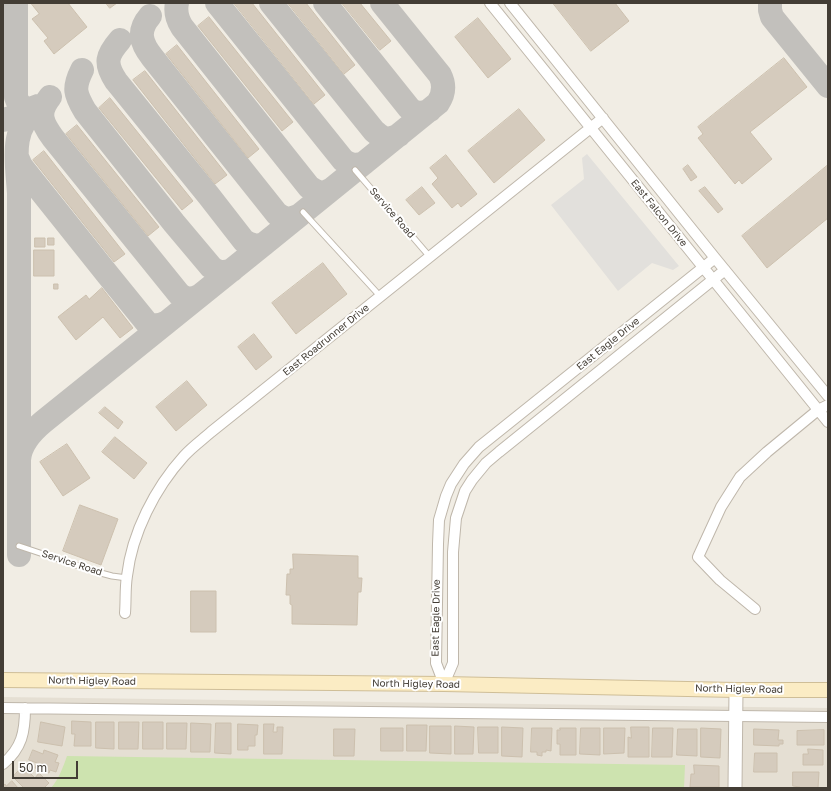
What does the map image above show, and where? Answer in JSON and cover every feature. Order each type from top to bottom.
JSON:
[{"type":"main road","name":"North Higley Road","points":[[3,680],[444,684],[736,690],[828,690]]},
{"type":"street","name":"East Falcon Drive","points":[[490,3],[828,422]]},
{"type":"street","name":"East Falcon Drive","points":[[510,3],[828,396]]},
{"type":"street","name":"East Roadrunner Drive","points":[[126,613],[126,578],[132,550],[137,536],[150,504],[172,471],[185,456],[211,432],[603,118]]},
{"type":"street","name":"East Eagle Drive","points":[[444,684],[436,663],[438,532],[442,510],[451,484],[464,464],[479,447],[715,258]]},
{"type":"street","name":"East Eagle Drive","points":[[444,684],[452,663],[453,552],[456,518],[465,491],[486,463],[725,270]]},
{"type":"street","points":[[586,362],[596,374]]},
{"type":"street","points":[[755,609],[720,580],[698,557],[721,507],[740,477],[766,452],[818,410],[828,405]]},
{"type":"street","points":[[735,788],[736,690]]},
{"type":"street","points":[[3,708],[828,717]]},
{"type":"street","points":[[3,764],[15,751],[22,739],[26,708]]},
{"type":"lane","name":"Service Road","points":[[355,170],[430,256]]},
{"type":"lane","points":[[303,212],[380,296]]},
{"type":"lane","name":"Service Road","points":[[19,546],[97,572],[126,578]]},
{"type":"shaded area","points":[[587,154],[679,266],[673,270],[652,263],[618,291],[551,205],[584,179],[582,158]]},
{"type":"shaded area","points":[[3,697],[828,708],[828,788],[3,788]]},
{"type":"green space","points":[[67,756],[685,765],[684,788],[51,788],[59,777]]},
{"type":"building","points":[[31,3],[68,3],[87,27],[54,54],[44,41],[48,38],[32,19],[39,14]]},
{"type":"building","points":[[106,3],[117,3],[110,8]]},
{"type":"building","points":[[234,3],[252,3],[325,95],[314,104]]},
{"type":"building","points":[[288,3],[306,3],[355,65],[344,74]]},
{"type":"building","points":[[342,3],[360,3],[391,41],[380,50]]},
{"type":"building","points":[[553,3],[615,3],[629,21],[591,51]]},
{"type":"building","points":[[209,17],[293,122],[282,131],[198,26]]},
{"type":"building","points":[[478,18],[511,59],[488,78],[455,37]]},
{"type":"building","points":[[177,45],[259,149],[248,158],[166,54]]},
{"type":"building","points":[[784,58],[807,87],[750,132],[772,159],[742,184],[739,180],[735,184],[698,138],[703,134],[698,127]]},
{"type":"building","points":[[145,71],[227,175],[215,184],[133,80]]},
{"type":"building","points":[[110,98],[193,201],[182,210],[99,108]]},
{"type":"building","points":[[519,109],[545,140],[494,183],[468,151]]},
{"type":"building","points":[[77,125],[159,227],[148,236],[66,134]]},
{"type":"building","points":[[44,151],[125,254],[114,262],[33,160]]},
{"type":"building","points":[[446,155],[477,194],[461,207],[458,203],[452,208],[432,184],[438,178],[430,168]]},
{"type":"building","points":[[688,165],[697,177],[691,181],[683,169]]},
{"type":"building","points":[[828,165],[828,218],[767,268],[742,236]]},
{"type":"building","points":[[422,187],[435,203],[419,215],[406,200]]},
{"type":"building","points":[[705,187],[723,209],[718,213],[699,191]]},
{"type":"building","points":[[35,238],[45,238],[45,247],[35,247]]},
{"type":"building","points":[[48,238],[54,238],[54,245],[48,245]]},
{"type":"building","points":[[34,250],[54,250],[54,276],[34,276]]},
{"type":"building","points":[[323,263],[347,294],[296,334],[272,303]]},
{"type":"building","points":[[54,284],[58,284],[58,289],[54,289]]},
{"type":"building","points":[[102,288],[133,328],[120,338],[103,317],[76,340],[58,317],[86,295],[89,299]]},
{"type":"building","points":[[254,334],[272,357],[256,370],[238,347]]},
{"type":"building","points":[[187,381],[207,405],[176,431],[156,407]]},
{"type":"building","points":[[105,407],[123,422],[118,429],[99,413]]},
{"type":"building","points":[[115,437],[147,463],[134,479],[102,452]]},
{"type":"building","points":[[67,444],[90,478],[63,496],[40,462]]},
{"type":"building","points":[[80,505],[118,519],[101,565],[63,551]]},
{"type":"building","points":[[293,554],[358,556],[358,578],[362,578],[361,592],[358,592],[357,625],[292,624],[292,605],[290,604],[290,595],[286,595],[287,574],[290,574],[290,569],[293,569]]},
{"type":"building","points":[[191,591],[216,591],[216,632],[191,632]]},
{"type":"building","points":[[72,721],[91,722],[91,746],[74,746],[75,734],[72,734]]},
{"type":"building","points":[[41,722],[65,727],[62,746],[38,742]]},
{"type":"building","points":[[96,722],[114,722],[114,749],[96,748]]},
{"type":"building","points":[[119,722],[139,722],[138,749],[119,749]]},
{"type":"building","points":[[143,722],[163,722],[163,749],[143,749]]},
{"type":"building","points":[[167,723],[187,723],[186,749],[167,749]]},
{"type":"building","points":[[191,723],[211,724],[210,752],[191,752]]},
{"type":"building","points":[[216,723],[231,723],[231,754],[215,753]]},
{"type":"building","points":[[238,724],[258,725],[257,735],[255,735],[255,746],[248,746],[248,750],[238,750]]},
{"type":"building","points":[[264,724],[274,724],[273,732],[277,732],[277,727],[283,727],[282,754],[264,754]]},
{"type":"building","points":[[407,725],[427,725],[426,751],[407,751]]},
{"type":"building","points":[[430,726],[451,726],[451,754],[430,753]]},
{"type":"building","points":[[455,726],[474,727],[473,754],[455,754]]},
{"type":"building","points":[[478,727],[498,727],[498,753],[479,753]]},
{"type":"building","points":[[502,727],[523,728],[522,757],[502,756]]},
{"type":"building","points":[[631,727],[649,727],[649,757],[628,757],[628,737],[631,738]]},
{"type":"building","points":[[381,728],[403,728],[403,751],[381,751]]},
{"type":"building","points":[[532,728],[552,728],[551,751],[546,750],[546,752],[542,752],[542,756],[537,755],[537,752],[531,752]]},
{"type":"building","points":[[560,728],[576,728],[576,755],[560,755],[560,744],[557,744],[557,730],[560,730]]},
{"type":"building","points":[[581,728],[600,728],[600,755],[580,754]]},
{"type":"building","points":[[604,728],[625,728],[624,753],[604,754]]},
{"type":"building","points":[[653,728],[673,728],[672,757],[652,757]]},
{"type":"building","points":[[701,728],[721,729],[720,758],[701,757]]},
{"type":"building","points":[[334,729],[355,729],[354,756],[334,756]]},
{"type":"building","points":[[678,729],[697,729],[697,756],[677,755]]},
{"type":"building","points":[[754,729],[779,730],[778,740],[783,740],[783,744],[779,744],[779,746],[754,745]]},
{"type":"building","points":[[824,730],[824,745],[797,745],[797,731]]},
{"type":"building","points":[[808,749],[823,750],[823,765],[803,765],[803,754],[808,754]]},
{"type":"building","points":[[33,750],[43,754],[44,750],[58,755],[55,762],[59,763],[56,772],[50,770],[49,773],[35,768],[37,763],[29,760]]},
{"type":"building","points":[[755,753],[777,753],[777,772],[754,772]]},
{"type":"building","points":[[694,765],[719,766],[719,787],[690,787],[691,774],[694,774]]},
{"type":"building","points":[[23,766],[35,778],[39,773],[49,783],[44,788],[24,788],[13,777]]},
{"type":"building","points":[[793,772],[819,772],[818,788],[800,788],[793,786]]},
{"type":"building","points":[[12,781],[18,788],[3,788],[5,784],[6,786]]},
{"type":"taxiway","points":[[16,3],[16,97],[19,104],[24,108],[34,108],[38,106]]},
{"type":"taxiway","points":[[177,3],[177,15],[182,27],[309,187],[319,192],[330,190]]},
{"type":"taxiway","points":[[217,3],[343,160],[353,164],[364,163]]},
{"type":"taxiway","points":[[271,3],[374,131],[385,138],[391,138],[399,135]]},
{"type":"taxiway","points":[[325,3],[409,108],[419,113],[430,110]]},
{"type":"taxiway","points":[[19,460],[21,449],[27,439],[43,422],[438,103],[442,96],[443,89],[443,82],[440,75],[382,3]]},
{"type":"taxiway","points":[[770,3],[772,17],[828,86]]},
{"type":"taxiway","points":[[150,16],[143,27],[142,37],[145,47],[152,57],[277,214],[287,218],[298,216]]},
{"type":"taxiway","points":[[120,40],[112,50],[109,59],[110,69],[116,81],[244,241],[254,245],[264,244]]},
{"type":"taxiway","points":[[82,70],[77,82],[76,91],[85,111],[211,267],[221,272],[232,270]]},
{"type":"taxiway","points":[[50,97],[43,108],[42,118],[46,128],[53,138],[179,294],[188,298],[199,296]]},
{"type":"taxiway","points":[[19,555],[19,193],[16,158],[19,136],[23,125],[29,115],[38,106]]},
{"type":"taxiway","points":[[3,120],[24,114],[36,107]]},
{"type":"taxiway","points":[[17,157],[21,166],[147,323],[152,325],[160,325],[165,323]]}]
